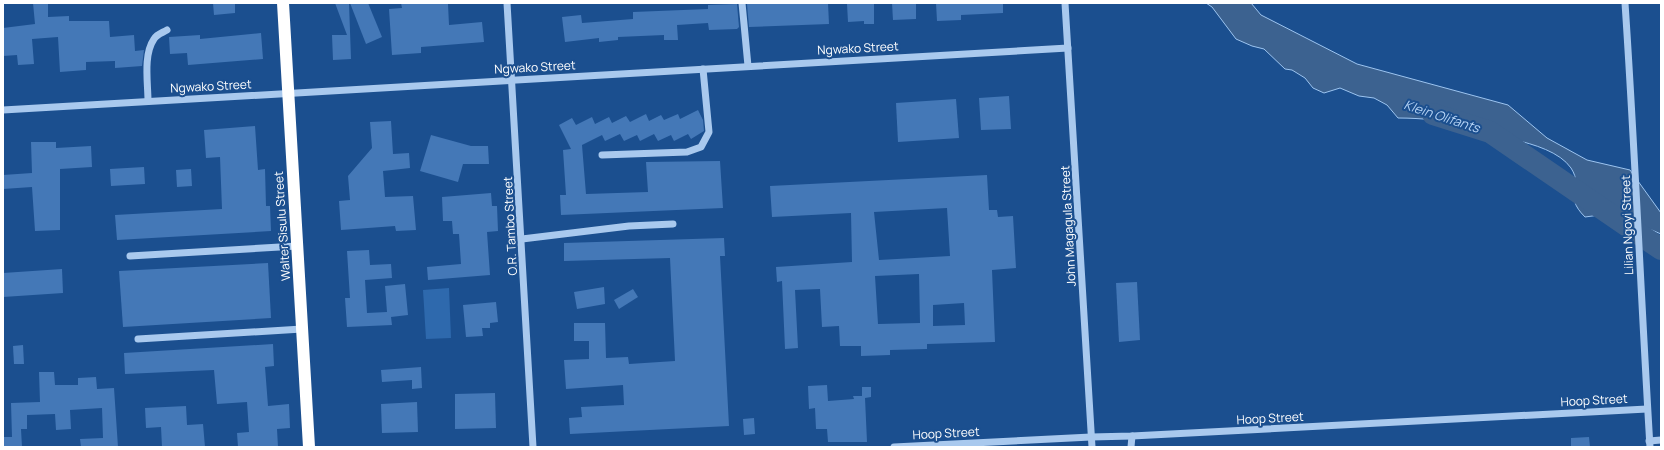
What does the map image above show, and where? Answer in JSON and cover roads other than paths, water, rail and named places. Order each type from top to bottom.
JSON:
[{"type":"highway","name":"Walter Sisulu Street","points":[[283,3],[287,93],[309,447]]},
{"type":"street","name":"O.R. Tambo Street","points":[[507,3],[533,447]]},
{"type":"street","points":[[742,3],[748,66]]},
{"type":"street","name":"John Magagula Street","points":[[1066,3],[1092,447]]},
{"type":"street","name":"Lilian Ngoyi Street","points":[[1625,3],[1636,168],[1639,271],[1649,444]]},
{"type":"street","points":[[148,101],[148,61],[151,45],[158,35],[167,30]]},
{"type":"street","name":"Ngwako Street","points":[[3,110],[512,79],[1068,48]]},
{"type":"street","points":[[602,155],[687,152],[701,147],[709,132],[703,69]]},
{"type":"street","points":[[522,239],[621,227],[673,224]]},
{"type":"street","points":[[130,256],[297,246]]},
{"type":"street","points":[[138,339],[302,329]]},
{"type":"street","name":"Hoop Street","points":[[894,447],[1132,436],[1647,408]]},
{"type":"street","points":[[1132,436],[1132,447]]},
{"type":"street","points":[[1649,444],[1661,440]]},
{"type":"water","points":[[1206,3],[1251,3],[1261,15],[1357,64],[1508,105],[1547,138],[1587,160],[1630,170],[1661,213],[1661,234],[1633,222],[1615,209],[1605,206],[1600,215],[1585,217],[1575,203],[1575,175],[1566,162],[1560,157],[1546,150],[1512,139],[1498,128],[1486,125],[1398,118],[1387,105],[1374,98],[1359,96],[1340,88],[1324,93],[1313,88],[1305,78],[1292,70],[1285,69],[1264,49],[1252,46],[1236,39],[1212,7]]},
{"type":"waterway","name":"Klein Olifants","points":[[1433,114],[1490,132],[1661,249]]}]
